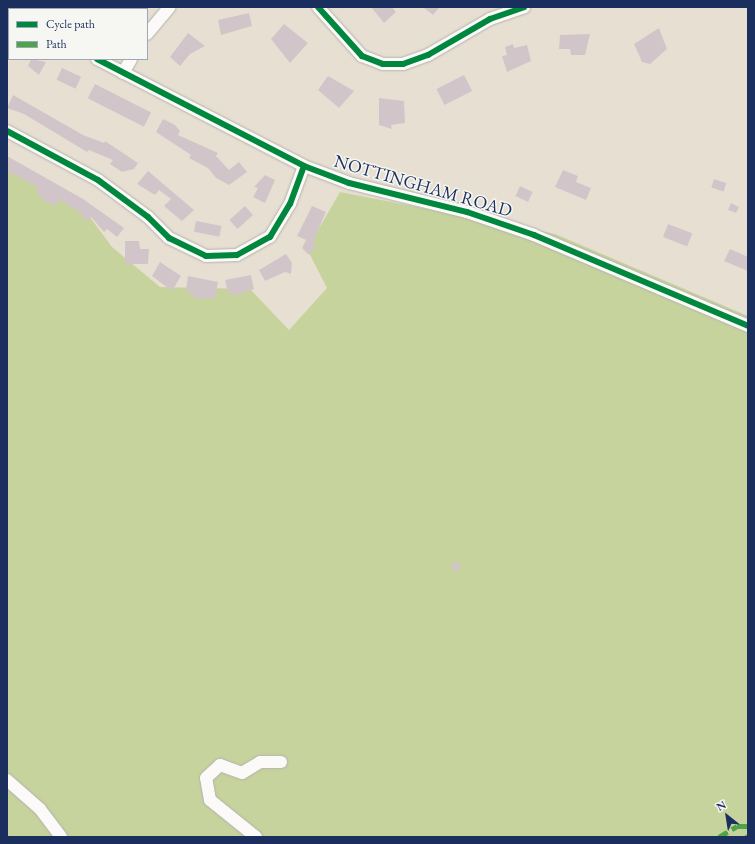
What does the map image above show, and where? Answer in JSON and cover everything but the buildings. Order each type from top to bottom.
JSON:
[{"type":"street","points":[[148,33],[170,7]]},
{"type":"street","points":[[318,7],[362,56],[383,64],[403,64],[428,55],[490,19],[524,7]]},
{"type":"street","name":"NOTTINGHAM ROAD","points":[[99,60],[304,166],[349,183],[467,212],[534,235],[748,326]]},
{"type":"street","points":[[123,73],[130,60]]},
{"type":"street","points":[[7,131],[98,180],[148,217],[169,238],[206,256],[237,255],[270,237],[290,204],[304,166]]},
{"type":"street","points":[[256,837],[210,800],[206,778],[220,764],[242,773],[260,762],[281,762]]},
{"type":"street","points":[[7,780],[40,809],[61,837]]},
{"type":"green space","points":[[7,162],[84,209],[112,247],[160,287],[250,289],[289,330],[327,288],[307,249],[340,192],[555,234],[748,316],[748,837],[7,837]]},
{"type":"marked path","points":[[719,837],[737,826],[748,826]]},
{"type":"cycle path","points":[[318,7],[362,56],[383,64],[403,64],[428,55],[490,19],[524,7]]},
{"type":"cycle path","points":[[99,60],[304,166],[349,183],[467,212],[534,235],[748,326]]},
{"type":"cycle path","points":[[7,131],[98,180],[148,217],[169,238],[206,256],[237,255],[270,237],[290,204],[304,166]]}]
